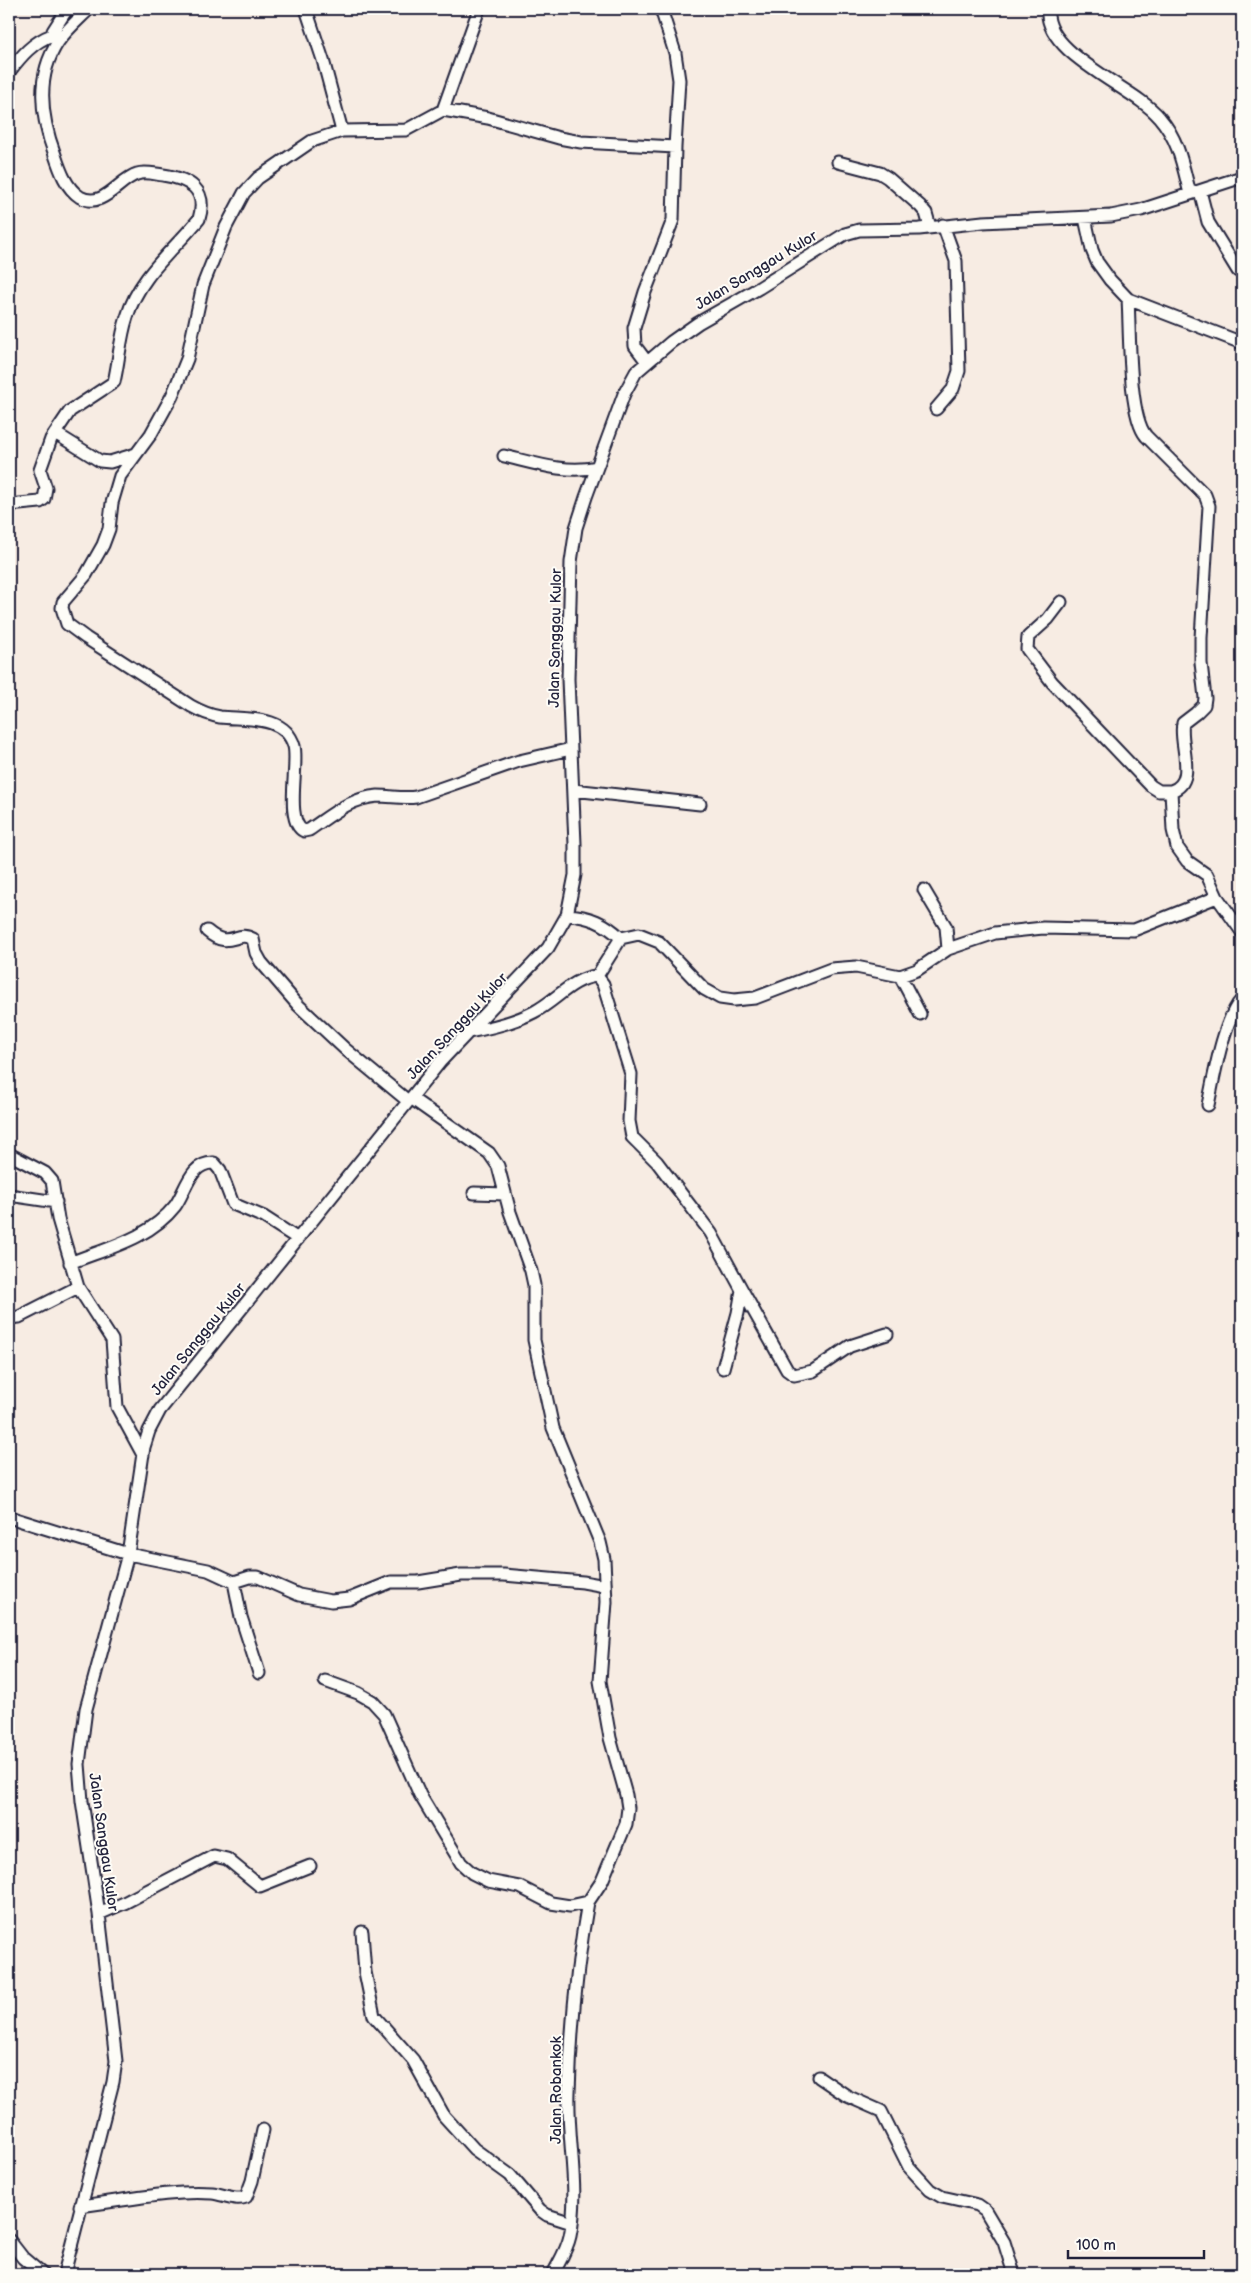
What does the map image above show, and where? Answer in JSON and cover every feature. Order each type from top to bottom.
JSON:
[{"type":"street","points":[[9,505],[40,502],[44,499],[46,488],[40,470],[63,439],[70,411],[114,382],[125,324],[131,306],[155,267],[199,219],[202,201],[193,185],[171,176],[146,172],[129,177],[112,192],[94,198],[79,196],[63,178],[49,139],[42,98],[42,82],[55,38],[67,9]]},
{"type":"street","points":[[9,72],[22,56],[41,39],[55,38],[90,9]]},
{"type":"street","points":[[306,9],[323,60],[342,131]]},
{"type":"street","points":[[443,110],[479,9]]},
{"type":"street","points":[[647,362],[635,346],[634,328],[673,220],[679,80],[675,53],[661,9]]},
{"type":"street","points":[[1048,9],[1047,18],[1053,31],[1069,49],[1136,97],[1158,115],[1172,133],[1208,222],[1238,271]]},
{"type":"street","points":[[571,749],[518,762],[406,799],[378,796],[351,803],[309,830],[301,830],[293,798],[294,746],[280,728],[261,720],[220,717],[204,713],[67,624],[64,618],[63,602],[86,575],[103,545],[109,529],[116,486],[120,476],[161,419],[184,368],[203,285],[226,227],[244,193],[258,178],[312,141],[342,131],[406,130],[443,110],[488,118],[559,138],[581,142],[675,147]]},
{"type":"street","points":[[838,162],[880,173],[888,178],[926,213],[930,227]]},
{"type":"street","name":"Jalan Sanggau Kulor","points":[[64,2274],[80,2206],[114,2082],[116,2061],[99,1914],[79,1780],[80,1747],[86,1708],[128,1554],[143,1456],[149,1431],[160,1410],[410,1099],[468,1032],[548,948],[567,915],[575,875],[568,679],[571,562],[576,528],[624,394],[636,372],[698,323],[759,288],[845,234],[859,230],[895,230],[943,225],[1085,218],[1141,210],[1242,177]]},
{"type":"street","points":[[1085,218],[1092,250],[1097,262],[1110,280],[1128,299],[1242,343]]},
{"type":"street","points":[[936,409],[954,389],[959,371],[956,261],[943,225]]},
{"type":"street","points":[[1061,602],[1048,619],[1028,637],[1028,649],[1059,690],[1151,786],[1159,791],[1176,789],[1185,778],[1186,764],[1183,723],[1200,709],[1205,698],[1201,663],[1201,638],[1210,514],[1205,495],[1146,436],[1139,426],[1133,380],[1128,299]]},
{"type":"street","points":[[63,439],[100,461],[110,462],[136,454]]},
{"type":"street","points":[[504,456],[582,471],[597,467]]},
{"type":"street","points":[[573,790],[700,804]]},
{"type":"street","points":[[1171,791],[1173,830],[1177,847],[1187,861],[1207,875],[1217,897],[1242,932]]},
{"type":"street","points":[[924,890],[946,927],[948,949]]},
{"type":"street","points":[[468,1032],[497,1027],[535,1012],[582,979],[597,976],[621,938],[639,934],[659,942],[704,989],[720,998],[734,1000],[755,998],[831,969],[856,968],[900,976],[917,970],[948,949],[975,939],[1012,930],[1134,930],[1217,897]]},
{"type":"street","points":[[567,915],[596,920],[608,926],[621,938]]},
{"type":"street","points":[[207,931],[216,939],[225,941],[242,936],[253,939],[256,953],[262,962],[298,1005],[344,1049],[410,1099],[494,1158],[498,1166],[531,1271],[534,1340],[553,1428],[600,1542],[605,1586],[600,1681],[610,1738],[628,1808],[626,1824],[602,1881],[588,1902],[570,1906],[552,1903],[520,1887],[488,1881],[472,1873],[461,1863],[420,1795],[384,1714],[372,1701],[358,1693],[325,1682]]},
{"type":"street","points":[[597,976],[603,984],[631,1074],[629,1121],[632,1137],[667,1174],[711,1233],[787,1370],[794,1375],[813,1371],[850,1346],[887,1334]]},
{"type":"street","points":[[900,976],[920,1014]]},
{"type":"street","points":[[1208,1105],[1216,1065],[1229,1024],[1234,1010],[1242,999]]},
{"type":"street","points":[[9,1154],[45,1173],[52,1182],[58,1219],[78,1288],[112,1340],[117,1407],[143,1456]]},
{"type":"street","points":[[70,1263],[131,1240],[145,1232],[174,1206],[189,1178],[198,1167],[206,1163],[214,1163],[220,1170],[233,1204],[264,1217],[298,1239]]},
{"type":"street","points":[[474,1193],[506,1194]]},
{"type":"street","points":[[9,1195],[56,1202]]},
{"type":"street","points":[[9,1318],[18,1318],[78,1288]]},
{"type":"street","points":[[724,1368],[742,1290]]},
{"type":"street","points":[[9,1517],[128,1554],[208,1570],[234,1582],[250,1576],[258,1577],[299,1595],[331,1600],[350,1599],[391,1582],[418,1582],[461,1575],[504,1575],[605,1586]]},
{"type":"street","points":[[234,1582],[241,1617],[260,1673]]},
{"type":"street","points":[[99,1914],[214,1856],[227,1859],[260,1886],[310,1866]]},
{"type":"street","name":"Jalan Robankok","points":[[553,2274],[564,2254],[570,2237],[572,2223],[574,2199],[568,2125],[570,2063],[574,1986],[588,1902]]},
{"type":"street","points":[[362,1932],[365,1972],[374,2016],[413,2060],[444,2116],[474,2149],[510,2175],[540,2210],[547,2215],[572,2223]]},
{"type":"street","points":[[819,2077],[847,2096],[881,2112],[909,2167],[930,2190],[942,2197],[978,2205],[985,2210],[1004,2242],[1014,2274]]},
{"type":"street","points":[[80,2206],[192,2193],[212,2193],[241,2199],[246,2197],[252,2181],[263,2130]]},
{"type":"street","points":[[9,2240],[23,2258],[42,2274]]}]
